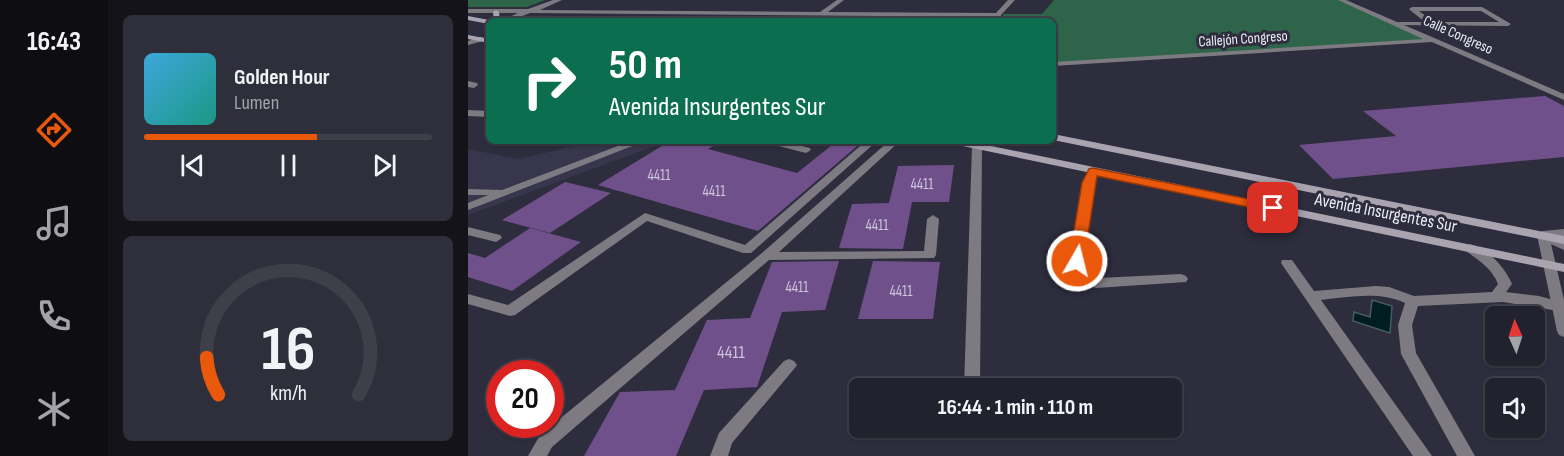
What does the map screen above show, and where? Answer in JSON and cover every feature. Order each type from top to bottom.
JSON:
[{"type":"main road","points":[[496,12],[497,18]]},
{"type":"main road","points":[[468,18],[486,21]]},
{"type":"main road","points":[[468,37],[486,40]]},
{"type":"main road","name":"Avenida Insurgentes Sur","points":[[1056,138],[1564,240]]},
{"type":"main road","name":"Avenida Insurgentes Sur","points":[[967,144],[1557,267]]},
{"type":"street","points":[[512,18],[559,0]]},
{"type":"street","points":[[821,13],[842,0]]},
{"type":"street","points":[[468,12],[821,13],[998,18],[1012,0]]},
{"type":"street","name":"Calle Congreso","points":[[1341,0],[1564,97]]},
{"type":"street","points":[[1399,24],[1432,24],[1508,24],[1482,9],[1412,9],[1432,24]]},
{"type":"street","points":[[468,44],[480,39]]},
{"type":"street","name":"Callejón Congreso","points":[[1056,64],[1435,40]]},
{"type":"street","points":[[468,113],[486,114]]},
{"type":"street","points":[[468,207],[632,144]]},
{"type":"street","points":[[782,144],[806,150]]},
{"type":"street","points":[[468,299],[510,311],[645,217],[747,250],[869,144]]},
{"type":"street","points":[[537,456],[546,441],[766,256],[893,144]]},
{"type":"street","points":[[972,378],[977,146]]},
{"type":"street","points":[[1093,171],[1088,183],[1077,261],[1096,283],[1181,279]]},
{"type":"street","points":[[468,192],[505,192]]},
{"type":"street","points":[[766,256],[930,255],[933,219]]},
{"type":"street","points":[[468,231],[496,238]]},
{"type":"street","points":[[1544,236],[1564,233]]},
{"type":"street","points":[[1544,236],[1564,246]]},
{"type":"street","points":[[1544,236],[1557,267],[1559,306],[1564,331]]},
{"type":"street","points":[[1470,248],[1503,276],[1502,294]]},
{"type":"street","points":[[1287,263],[1423,456]]},
{"type":"street","points":[[1311,296],[1387,291],[1401,294],[1413,301],[1502,294],[1559,306]]},
{"type":"street","points":[[1413,301],[1405,325],[1409,354],[1466,456]]},
{"type":"street","points":[[719,456],[725,439],[789,364]]},
{"type":"shaded area","points":[[584,144],[660,144],[468,215],[468,149],[518,159]]},
{"type":"shaded area","points":[[1372,300],[1392,306],[1390,333],[1353,321],[1354,312],[1370,317]]},
{"type":"green space","points":[[468,0],[545,0],[527,7],[468,7]]},
{"type":"green space","points":[[1054,0],[1340,0],[1431,39],[1056,63],[1056,18],[1002,18],[1003,14],[1042,14]]},
{"type":"building","points":[[1545,96],[1564,106],[1564,157],[1333,179],[1299,145],[1396,136],[1363,111]]},
{"type":"building","points":[[665,144],[716,144],[708,149],[797,173],[833,144],[860,144],[758,231],[598,185]]},
{"type":"building","points":[[954,165],[949,202],[912,202],[903,249],[839,248],[852,204],[889,203],[898,166]]},
{"type":"building","points":[[565,182],[611,193],[550,233],[502,220]]},
{"type":"building","points":[[530,228],[581,242],[512,291],[468,277],[468,253],[485,258]]},
{"type":"building","points":[[839,261],[825,310],[782,312],[757,387],[704,390],[676,456],[584,456],[620,392],[675,390],[707,320],[750,318],[772,262]]},
{"type":"building","points":[[873,261],[940,262],[933,319],[858,319]]},
{"type":"route","points":[[1077,261],[1088,183],[1093,171],[1273,208]]}]
